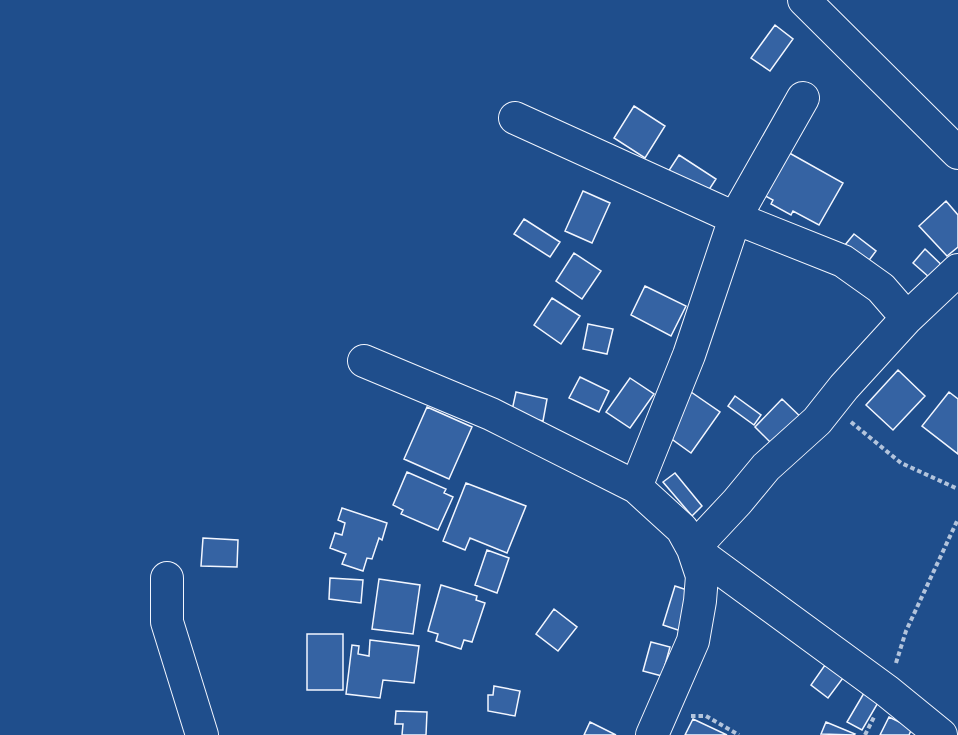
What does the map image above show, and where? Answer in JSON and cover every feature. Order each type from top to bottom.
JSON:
[{"type":"street","points":[[804,0],[958,153]]},
{"type":"street","points":[[636,487],[689,355],[735,218],[803,98]]},
{"type":"street","points":[[515,118],[735,218],[843,261],[881,288],[907,318]]},
{"type":"street","points":[[693,549],[766,467],[817,422],[907,318],[958,270]]},
{"type":"street","points":[[363,361],[491,414],[636,487],[682,529],[693,549],[702,576],[700,601],[693,641],[654,731]]},
{"type":"street","points":[[693,549],[887,691],[941,735]]},
{"type":"street","points":[[167,578],[167,622],[202,735]]},
{"type":"path","points":[[830,405],[901,463],[958,489]]},
{"type":"path","points":[[887,691],[906,631],[958,519]]},
{"type":"path","points":[[654,731],[692,716],[706,716],[739,735]]},
{"type":"building","points":[[775,25],[793,39],[770,71],[751,58]]},
{"type":"building","points":[[634,106],[665,126],[645,158],[614,138]]},
{"type":"building","points":[[784,150],[843,183],[819,225],[793,211],[791,215],[771,204],[773,200],[760,193]]},
{"type":"building","points":[[679,155],[716,179],[703,199],[666,175]]},
{"type":"building","points":[[583,191],[610,203],[592,243],[565,231]]},
{"type":"building","points":[[946,201],[958,215],[958,247],[947,256],[919,226]]},
{"type":"building","points":[[524,219],[560,242],[550,257],[514,234]]},
{"type":"building","points":[[854,234],[876,251],[867,263],[845,245]]},
{"type":"building","points":[[925,249],[949,272],[938,285],[913,263]]},
{"type":"building","points":[[574,253],[601,271],[582,299],[556,281]]},
{"type":"building","points":[[645,286],[686,306],[671,336],[631,315]]},
{"type":"building","points":[[552,298],[580,316],[561,344],[534,325]]},
{"type":"building","points":[[588,324],[613,329],[607,354],[583,349]]},
{"type":"building","points":[[898,370],[925,396],[893,430],[866,405]]},
{"type":"building","points":[[580,377],[609,391],[599,412],[569,398]]},
{"type":"building","points":[[630,378],[654,394],[630,428],[606,412]]},
{"type":"building","points":[[516,392],[547,399],[543,421],[511,415]]},
{"type":"building","points":[[691,392],[720,412],[691,453],[662,432]]},
{"type":"building","points":[[949,392],[958,399],[958,454],[922,426]]},
{"type":"building","points":[[735,396],[761,415],[754,425],[728,406]]},
{"type":"building","points":[[782,399],[806,422],[779,451],[755,427]]},
{"type":"building","points":[[427,407],[472,427],[449,479],[404,459]]},
{"type":"building","points":[[407,472],[446,489],[444,493],[453,497],[438,530],[401,514],[403,510],[393,505]]},
{"type":"building","points":[[675,473],[702,506],[692,516],[663,482]]},
{"type":"building","points":[[466,483],[526,506],[507,553],[470,538],[465,550],[443,541]]},
{"type":"building","points":[[342,508],[387,523],[382,540],[379,538],[372,559],[367,558],[363,571],[342,564],[346,554],[330,548],[335,533],[342,535],[345,523],[338,520]]},
{"type":"building","points":[[203,538],[238,540],[237,567],[201,566]]},
{"type":"building","points":[[487,550],[509,558],[497,593],[475,585]]},
{"type":"building","points":[[330,578],[363,580],[361,603],[329,599]]},
{"type":"building","points":[[379,579],[420,585],[413,634],[372,629]]},
{"type":"building","points":[[441,585],[477,596],[476,600],[485,603],[472,642],[464,640],[461,649],[436,641],[438,634],[428,631]]},
{"type":"building","points":[[675,586],[696,593],[684,632],[663,625]]},
{"type":"building","points":[[554,609],[577,627],[558,651],[536,634]]},
{"type":"building","points":[[307,634],[343,634],[343,690],[307,690]]},
{"type":"building","points":[[370,640],[419,646],[414,683],[383,680],[380,698],[346,694],[352,645],[359,646],[358,654],[369,656]]},
{"type":"building","points":[[651,642],[670,647],[662,676],[643,671]]},
{"type":"building","points":[[825,665],[843,678],[828,698],[811,685]]},
{"type":"building","points":[[494,686],[520,691],[515,716],[488,711],[488,695],[493,695]]},
{"type":"building","points":[[864,693],[879,701],[862,730],[847,722]]},
{"type":"building","points":[[396,711],[427,712],[426,735],[402,735],[403,724],[395,724]]},
{"type":"building","points":[[889,717],[912,728],[909,735],[880,735]]},
{"type":"building","points":[[693,719],[727,735],[685,735]]},
{"type":"building","points":[[590,722],[616,735],[584,735]]},
{"type":"building","points":[[826,722],[855,734],[821,734]]}]
